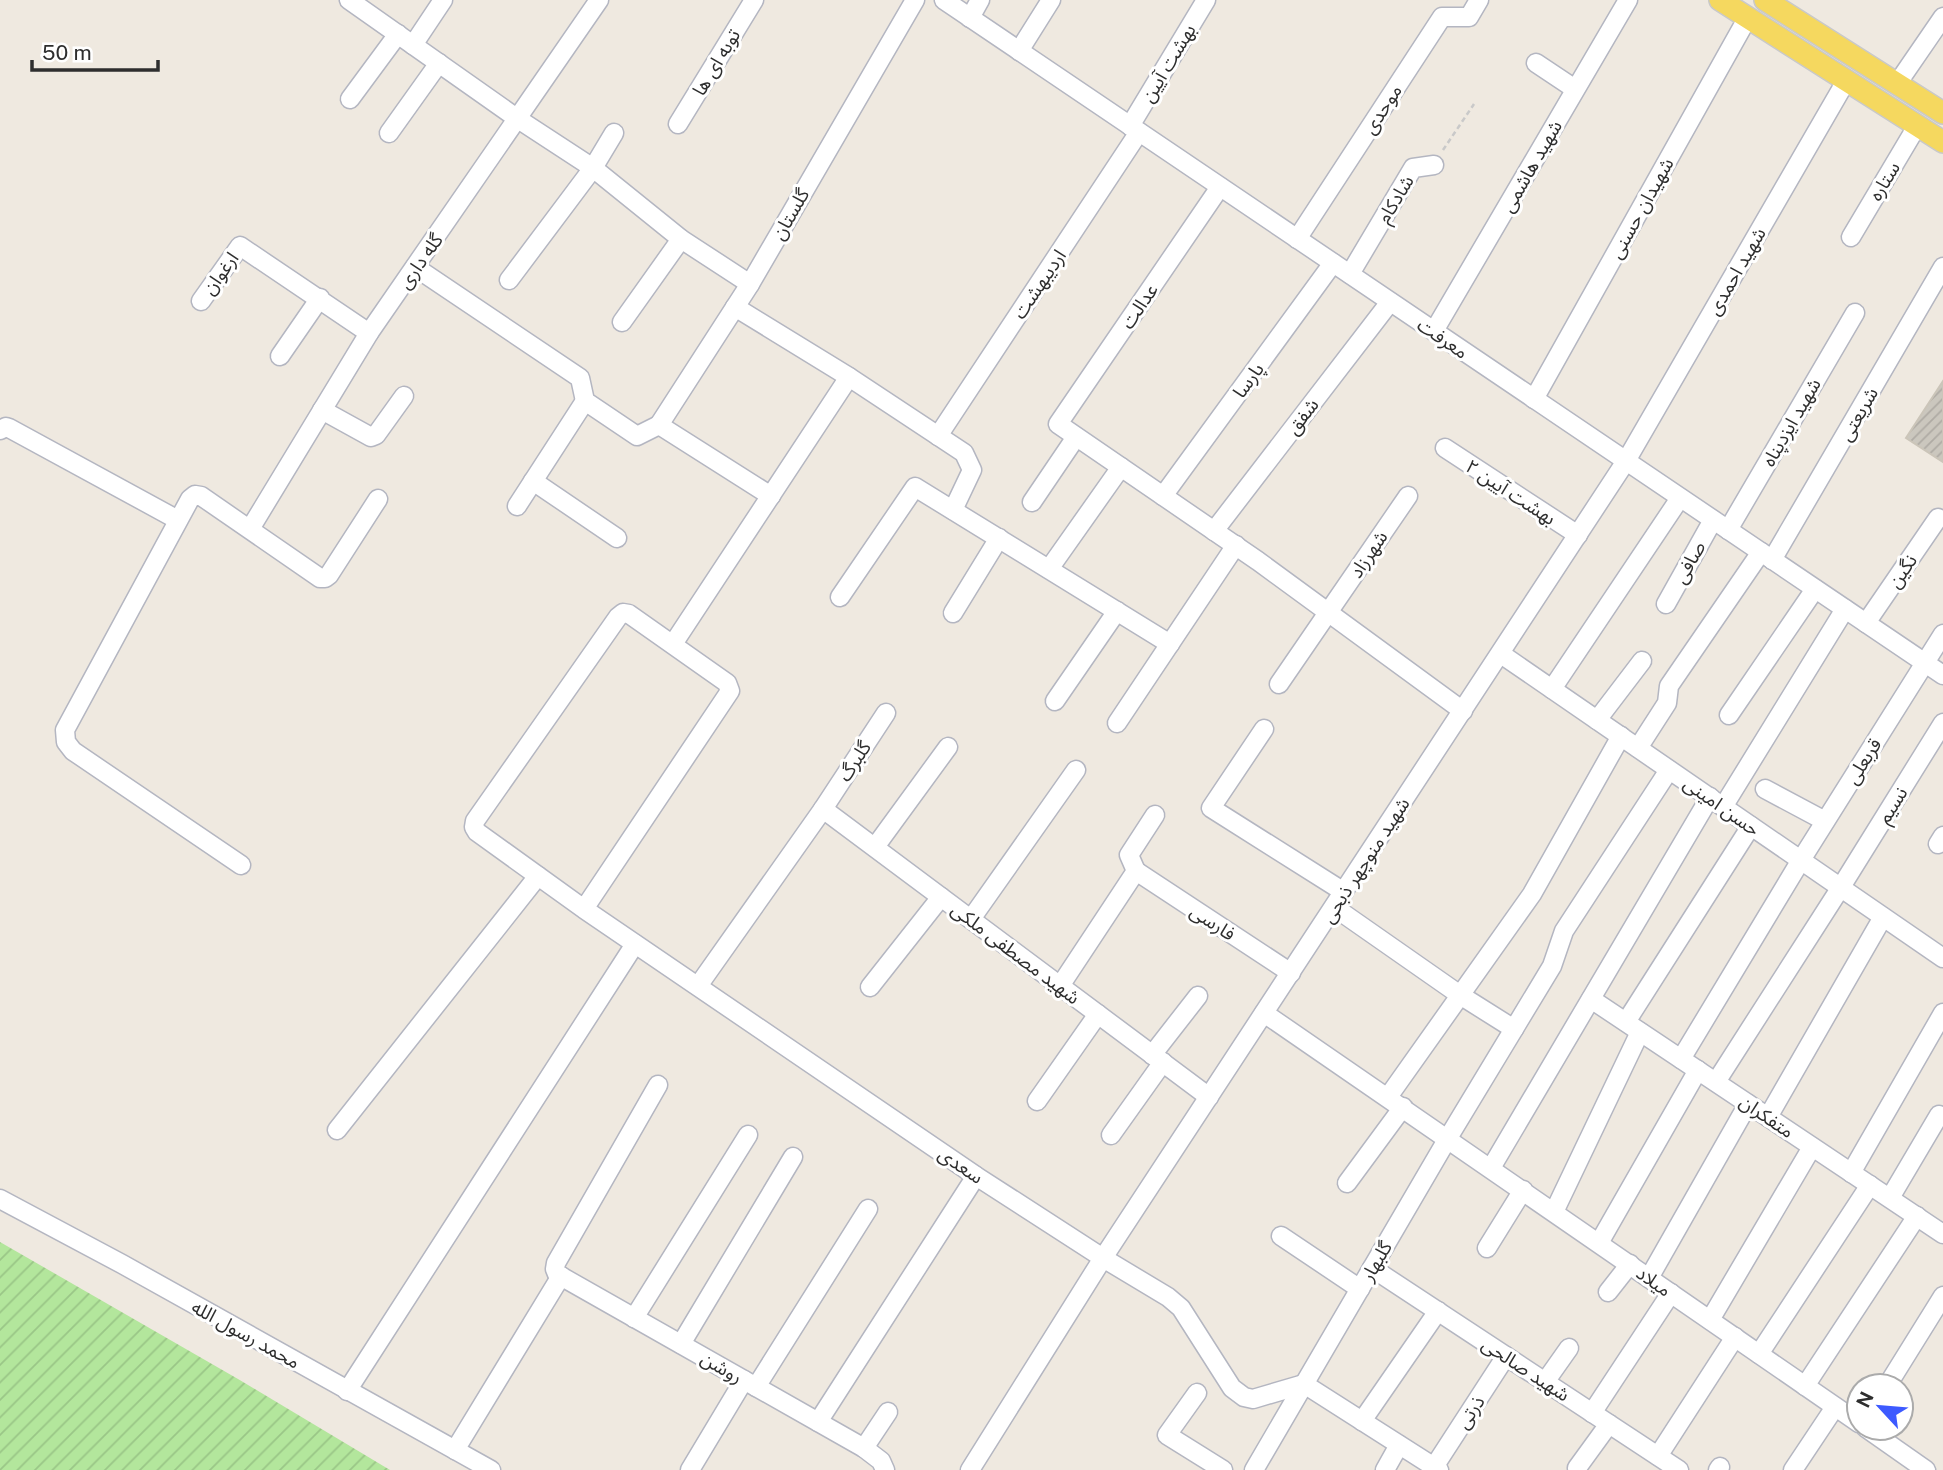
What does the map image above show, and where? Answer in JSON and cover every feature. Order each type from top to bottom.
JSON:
[{"type":"main road","points":[[1720,0],[1943,142]]},
{"type":"main road","points":[[1765,0],[1943,113]]},
{"type":"street","points":[[349,0],[517,119],[593,168],[681,239],[750,284]]},
{"type":"street","points":[[413,45],[443,0]]},
{"type":"street","name":"گله داری","points":[[250,529],[369,333],[599,0]]},
{"type":"street","name":"توبه ای ها","points":[[678,124],[754,0]]},
{"type":"street","name":"گلستان","points":[[659,425],[750,284],[915,0]]},
{"type":"street","name":"معرفت","points":[[944,0],[1943,675]]},
{"type":"street","points":[[970,18],[980,0]]},
{"type":"street","points":[[1019,51],[1051,0]]},
{"type":"street","name":"بهشت آیین","points":[[1135,129],[1206,0]]},
{"type":"street","name":"موحدی","points":[[1297,239],[1442,17],[1469,17],[1479,0]]},
{"type":"street","name":"شهید هاشمی","points":[[1433,331],[1628,0]]},
{"type":"street","name":"شهیدان حسنی","points":[[1534,399],[1748,17]]},
{"type":"street","points":[[1897,84],[1943,18]]},
{"type":"street","points":[[350,99],[398,34]]},
{"type":"street","points":[[389,133],[439,63]]},
{"type":"street","points":[[1536,63],[1575,89]]},
{"type":"street","name":"شهید احمدی","points":[[1626,461],[1846,81]]},
{"type":"street","name":"ستاره","points":[[1851,237],[1917,126]]},
{"type":"street","name":"اردیبهشت","points":[[938,436],[1135,129]]},
{"type":"street","points":[[509,280],[593,168],[614,133]]},
{"type":"street","name":"شادکام","points":[[1350,274],[1413,168],[1434,165]]},
{"type":"street","name":"عدالت","points":[[1076,437],[1058,424],[1220,187]]},
{"type":"street","points":[[622,321],[681,239]]},
{"type":"street","name":"ارغوان","points":[[201,300],[240,246],[320,299]]},
{"type":"street","name":"پارسا","points":[[1163,496],[1333,263]]},
{"type":"street","points":[[415,267],[580,378],[585,401],[637,436],[659,425],[771,496]]},
{"type":"street","name":"شریعتی","points":[[1638,748],[1668,703],[1669,686],[1766,556],[1943,267]]},
{"type":"street","points":[[280,356],[320,299],[369,333]]},
{"type":"street","name":"شفق","points":[[1214,531],[1390,302]]},
{"type":"street","points":[[735,307],[849,377],[964,453],[972,470],[953,510]]},
{"type":"street","name":"شهید ایزدپناه","points":[[1728,530],[1855,313]]},
{"type":"street","points":[[584,909],[730,691],[727,683],[673,644],[849,377]]},
{"type":"street","points":[[322,410],[371,437],[376,435],[404,396]]},
{"type":"street","points":[[517,506],[585,401]]},
{"type":"street","points":[[0,430],[9,428],[178,520]]},
{"type":"street","points":[[1032,502],[1076,437],[1236,545],[1463,711]]},
{"type":"street","name":"بهشت آیین ۲","points":[[1445,448],[1578,535]]},
{"type":"street","name":"شهید منوچهر ذبحی","points":[[970,1470],[1103,1258],[1626,461]]},
{"type":"street","points":[[1049,569],[1121,467]]},
{"type":"street","points":[[533,481],[617,538]]},
{"type":"street","points":[[840,597],[915,487],[1170,644]]},
{"type":"street","points":[[240,865],[73,751],[66,742],[65,730],[178,520],[195,495],[201,496],[320,578],[329,575],[378,499]]},
{"type":"street","name":"شهرزاد","points":[[1279,684],[1408,496]]},
{"type":"street","points":[[1552,689],[1680,498]]},
{"type":"street","name":"نگین","points":[[1866,623],[1938,518]]},
{"type":"street","name":"صافی","points":[[1666,604],[1713,520]]},
{"type":"street","points":[[953,613],[999,538]]},
{"type":"street","points":[[1117,723],[1236,545]]},
{"type":"street","points":[[1729,715],[1815,589]]},
{"type":"street","points":[[1491,1168],[1591,999],[1716,802],[1846,609]]},
{"type":"street","points":[[1055,701],[1117,611]]},
{"type":"street","name":"سعدی","points":[[673,644],[629,614],[624,613],[618,617],[475,821],[477,832],[584,909],[976,1175],[1168,1297],[1181,1308],[1232,1388],[1244,1397],[1253,1399],[1304,1384]]},
{"type":"street","name":"قربعلی","points":[[1681,1059],[1825,821],[1943,634]]},
{"type":"street","name":"حسن امینی","points":[[1501,654],[1883,917],[1940,949]]},
{"type":"street","points":[[1597,720],[1642,661]]},
{"type":"street","name":"گلبرگ","points":[[698,986],[886,713]]},
{"type":"street","name":"نسیم","points":[[1716,1082],[1943,723]]},
{"type":"street","points":[[1264,729],[1211,808],[1339,900],[1460,995],[1514,1029]]},
{"type":"street","points":[[1347,1183],[1460,995],[1532,894],[1621,736]]},
{"type":"street","points":[[875,847],[948,747]]},
{"type":"street","points":[[971,919],[1076,770]]},
{"type":"street","points":[[1448,1138],[1552,966],[1564,931],[1669,770]]},
{"type":"street","points":[[1765,789],[1825,821]]},
{"type":"street","name":"شهید مصطفی ملکی","points":[[823,808],[1209,1097]]},
{"type":"street","points":[[1060,986],[1136,871],[1129,855],[1155,815]]},
{"type":"street","points":[[1554,1212],[1633,1027],[1751,826]]},
{"type":"street","name":"فارسی","points":[[1136,871],[1291,973]]},
{"type":"street","points":[[337,1130],[538,876]]},
{"type":"street","points":[[870,987],[941,897]]},
{"type":"street","points":[[1768,1117],[1883,917]]},
{"type":"street","points":[[347,1391],[635,944]]},
{"type":"street","points":[[1111,1135],[1198,996]]},
{"type":"street","name":"متفکران","points":[[1591,999],[1943,1232]]},
{"type":"street","name":"میلاد","points":[[1264,1013],[1845,1414]]},
{"type":"street","points":[[1851,1173],[1943,1013]]},
{"type":"street","points":[[1037,1101],[1098,1014]]},
{"type":"street","points":[[1599,1243],[1698,1070]]},
{"type":"street","points":[[456,1450],[558,1273],[556,1263],[658,1085]]},
{"type":"street","points":[[1650,1278],[1748,1104]]},
{"type":"street","points":[[1890,1198],[1939,1115]]},
{"type":"street","points":[[634,1318],[748,1135]]},
{"type":"street","name":"گلبهار","points":[[1254,1470],[1448,1138]]},
{"type":"street","points":[[1710,1320],[1812,1147]]},
{"type":"street","points":[[681,1344],[793,1157]]},
{"type":"street","points":[[818,1422],[976,1175]]},
{"type":"street","points":[[1759,1354],[1870,1185]]},
{"type":"street","points":[[1487,1248],[1523,1190]]},
{"type":"street","name":"محمد رسول الله","points":[[0,1199],[491,1470]]},
{"type":"street","points":[[690,1470],[868,1209]]},
{"type":"street","points":[[1805,1386],[1917,1216]]},
{"type":"street","points":[[1281,1236],[1360,1289]]},
{"type":"street","points":[[1608,1292],[1630,1264]]},
{"type":"street","name":"شهید صالحی","points":[[1372,1268],[1679,1470]]},
{"type":"street","name":"روشن","points":[[558,1273],[864,1448],[881,1461],[885,1470]]},
{"type":"street","points":[[1592,1413],[1671,1293]]},
{"type":"street","points":[[1896,1372],[1943,1296]]},
{"type":"street","points":[[1362,1421],[1438,1311]]},
{"type":"street","points":[[1658,1456],[1735,1337]]},
{"type":"street","points":[[1545,1382],[1569,1348]]},
{"type":"street","name":"ذرتی","points":[[1437,1469],[1506,1356]]},
{"type":"street","points":[[1304,1384],[1437,1469]]},
{"type":"street","points":[[1197,1393],[1167,1435],[1223,1470]]},
{"type":"street","points":[[1793,1470],[1835,1407]]},
{"type":"street","points":[[864,1448],[888,1412]]},
{"type":"street","points":[[1577,1468],[1608,1424]]},
{"type":"street","points":[[1886,1442],[1926,1470]]},
{"type":"street","points":[[1385,1470],[1399,1445]]},
{"type":"path","name":"شادکام","points":[[1434,165],[1474,103]]},
{"type":"green space","points":[[0,1242],[238,1379],[390,1470],[0,1470]]},
{"type":"building","points":[[1943,381],[1943,462],[1906,438]]}]
